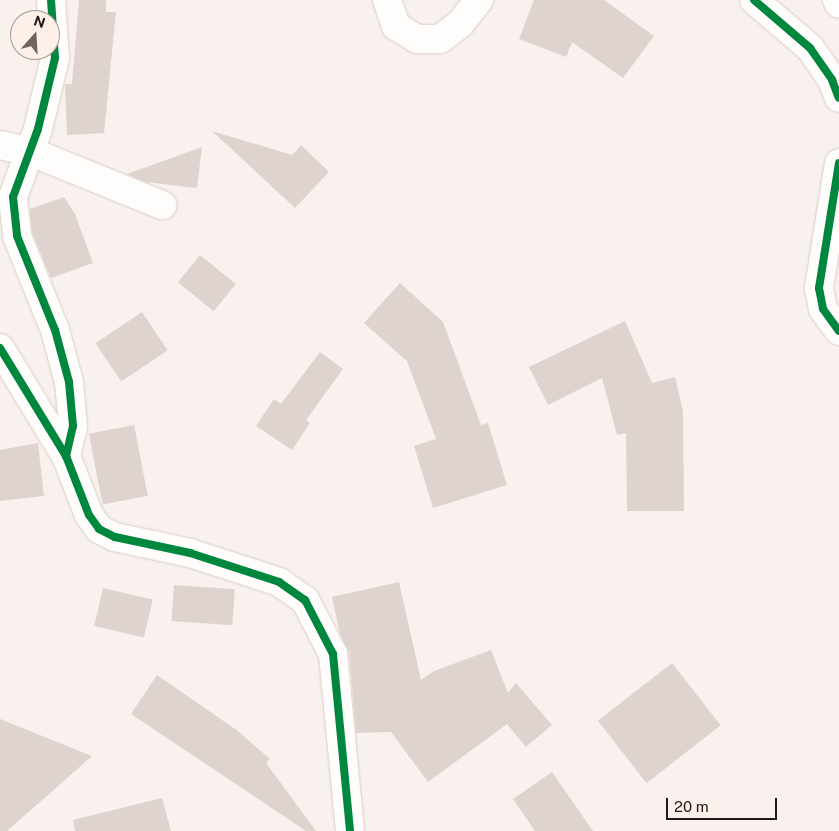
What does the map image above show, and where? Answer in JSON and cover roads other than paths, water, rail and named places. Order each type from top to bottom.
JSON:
[{"type":"street","points":[[51,0],[55,58],[38,129],[13,197],[17,236],[55,330],[69,382],[73,426],[66,456]]},
{"type":"street","points":[[387,0],[396,26],[416,39],[440,39],[460,24],[479,0]]},
{"type":"street","points":[[754,0],[810,48],[832,80],[839,98]]},
{"type":"street","points":[[837,0],[839,4]]},
{"type":"street","points":[[0,145],[29,151],[162,205]]},
{"type":"street","points":[[839,162],[819,288],[823,309],[839,331]]},
{"type":"street","points":[[0,348],[66,456],[89,515],[99,529],[115,537],[190,553],[279,582],[305,600],[333,654],[350,831]]}]
